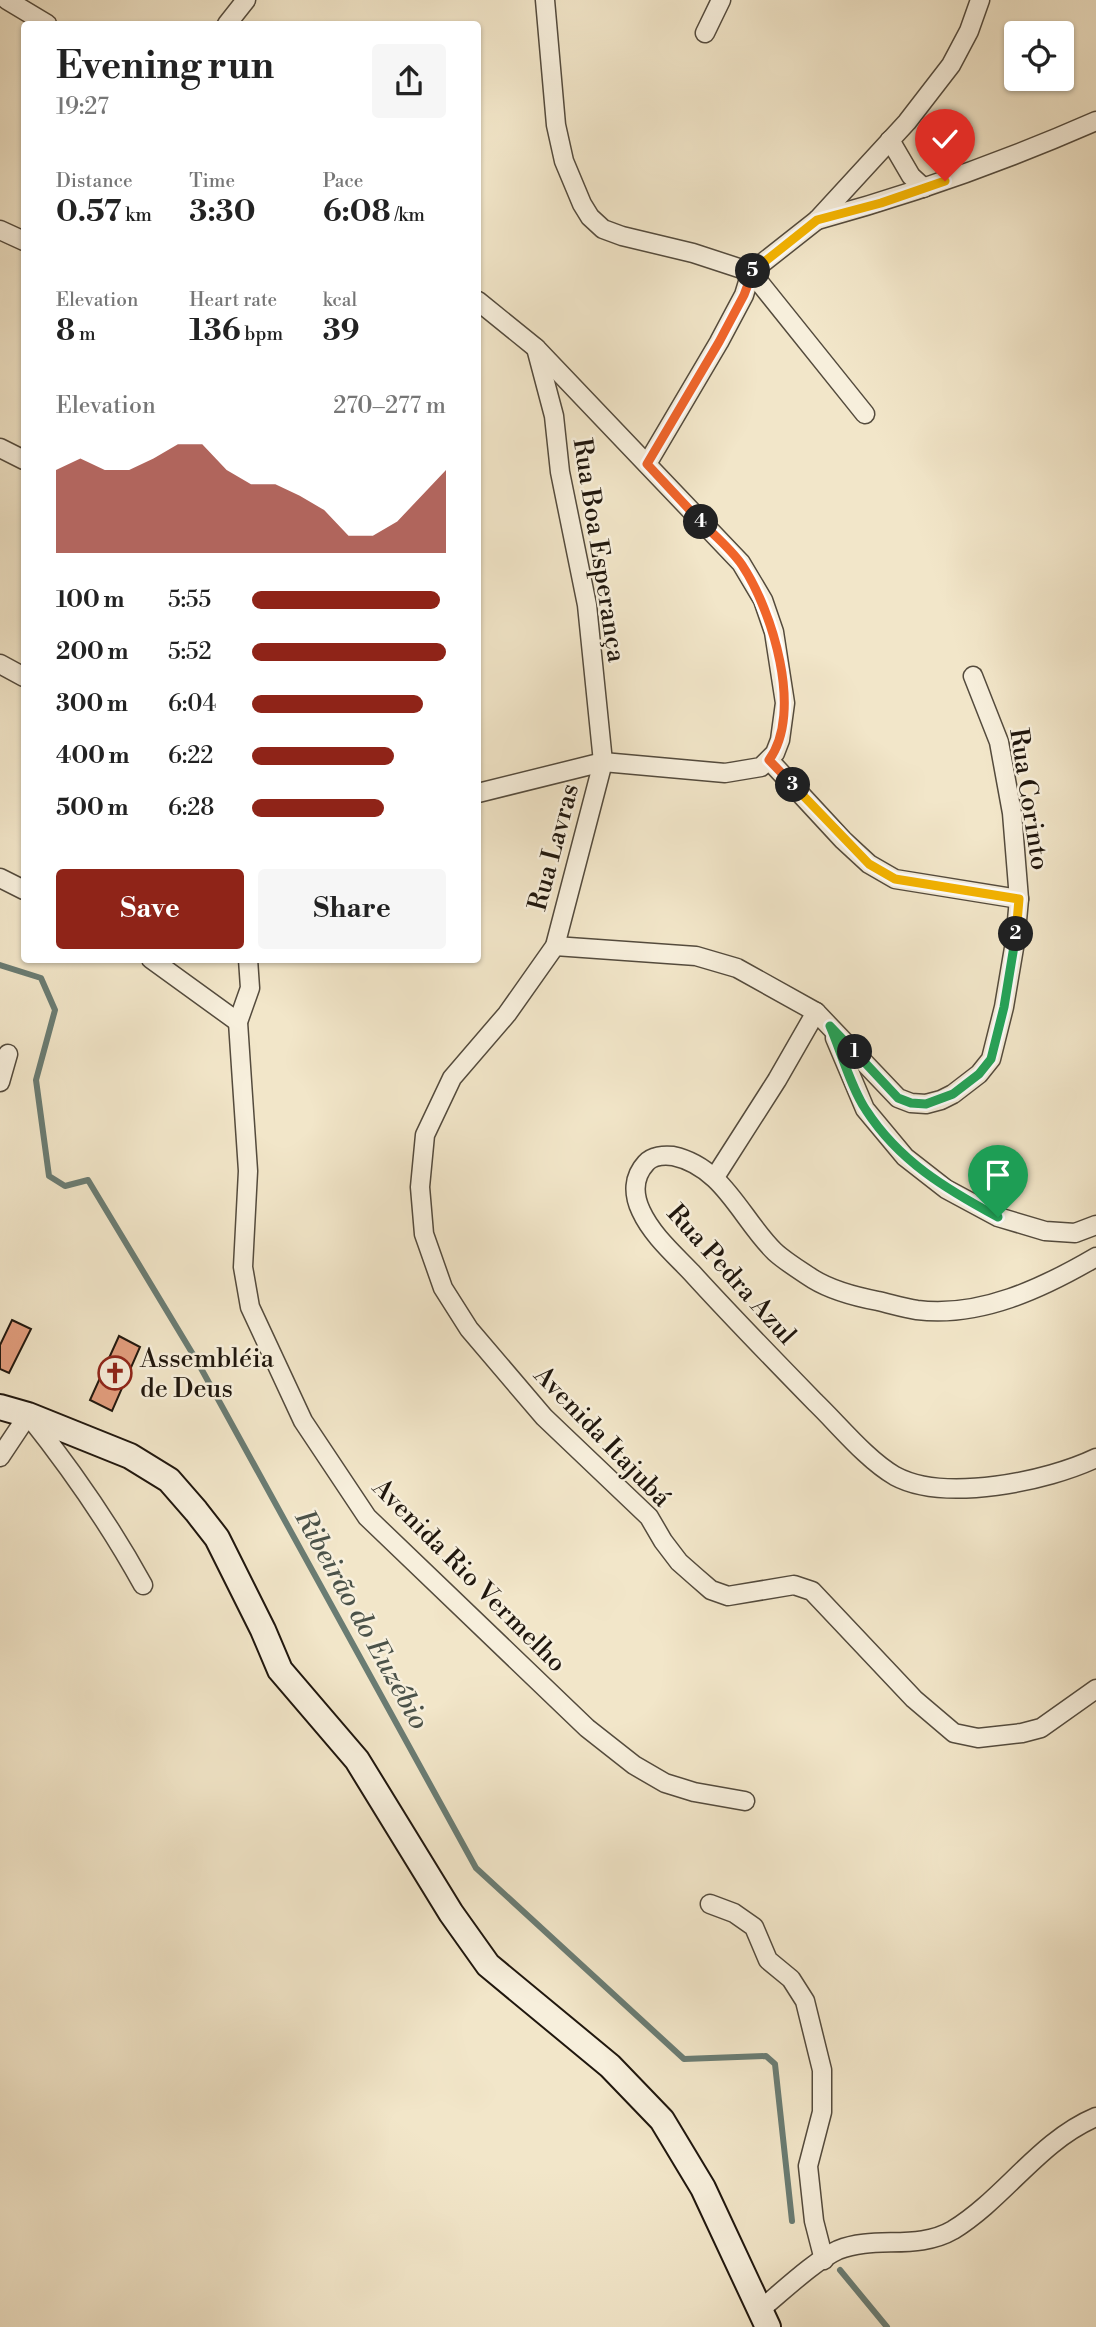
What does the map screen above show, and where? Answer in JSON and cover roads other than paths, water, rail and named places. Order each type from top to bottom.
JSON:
[{"type":"street","points":[[7,0],[42,21]]},
{"type":"street","points":[[229,21],[246,0]]},
{"type":"street","points":[[545,0],[556,124],[564,161],[590,217],[603,229],[622,236],[693,253],[751,272],[865,414]]},
{"type":"street","points":[[705,33],[720,0]]},
{"type":"street","points":[[647,464],[719,342],[744,295],[751,272],[817,220],[890,140],[951,65],[969,31],[980,0]]},
{"type":"street","points":[[817,220],[924,188],[1035,148],[1096,121]]},
{"type":"street","points":[[890,140],[911,176],[924,188]]},
{"type":"street","points":[[0,230],[21,240]]},
{"type":"street","points":[[481,303],[536,348],[741,563],[763,600],[774,632],[785,702],[780,740],[769,760],[761,767],[725,773],[603,762],[481,792]]},
{"type":"street","name":"Rua Boa Esperança","points":[[536,348],[554,416],[560,472],[587,605],[603,762]]},
{"type":"street","points":[[0,448],[21,458]]},
{"type":"street","points":[[0,664],[21,675]]},
{"type":"street","name":"Rua Corinto","points":[[555,946],[696,956],[737,968],[816,1012],[898,1098],[911,1103],[926,1104],[953,1094],[979,1074],[991,1059],[1004,1007],[1019,899],[1012,813],[999,742],[973,676]]},
{"type":"street","points":[[769,760],[869,864],[895,879],[1019,899]]},
{"type":"street","name":"Rua Lavras","points":[[555,946],[603,762]]},
{"type":"street","points":[[0,877],[21,888]]},
{"type":"street","name":"Avenida Itajubá","points":[[555,946],[507,1014],[452,1079],[425,1135],[420,1187],[424,1234],[443,1288],[469,1329],[544,1417],[649,1517],[679,1562],[695,1577],[711,1590],[728,1596],[794,1585],[812,1591],[914,1699],[954,1733],[978,1738],[1041,1728],[1096,1689]]},
{"type":"street","points":[[156,963],[238,1022]]},
{"type":"street","name":"Avenida Rio Vermelho","points":[[248,963],[250,988],[238,1022],[248,1171],[243,1267],[250,1307],[303,1421],[367,1517],[587,1728],[634,1765],[665,1783],[694,1792],[746,1801]]},
{"type":"street","points":[[715,1177],[777,1080],[816,1012]]},
{"type":"street","points":[[830,1026],[865,1109],[905,1157],[946,1189],[998,1217],[1045,1231],[1075,1233],[1096,1225]]},
{"type":"street","points":[[0,1082],[8,1054]]},
{"type":"street","name":"Rua Pedra Azul","points":[[1096,1257],[1069,1273],[998,1303],[960,1310],[919,1310],[861,1298],[816,1281],[775,1252],[715,1177],[687,1160],[667,1155],[647,1161],[636,1179],[635,1192],[641,1212],[655,1233],[757,1343],[865,1451],[896,1476],[927,1486],[965,1488],[1035,1480],[1075,1468],[1096,1458]]},
{"type":"street","points":[[0,1407],[28,1415],[130,1456],[169,1480],[196,1511],[216,1538],[263,1630],[280,1670],[356,1760],[452,1913],[488,1965],[610,2066],[662,2120],[703,2188],[764,2318],[824,2260],[837,2251],[856,2245],[916,2242],[953,2230],[987,2205],[1062,2136],[1096,2118]]},
{"type":"street","points":[[0,1457],[28,1415]]},
{"type":"street","points":[[28,1415],[69,1466],[143,1586]]},
{"type":"street","points":[[710,1905],[734,1913],[754,1927],[768,1959],[791,1979],[805,2001],[822,2070],[822,2112],[808,2166],[814,2221],[824,2260]]},
{"type":"waterway","name":"Ribeirão do Euzébio","points":[[0,965],[41,978],[55,1010],[36,1080],[49,1176],[65,1186],[88,1180],[197,1361],[476,1868],[684,2059],[766,2056],[775,2064],[792,2221]]},
{"type":"waterway","points":[[840,2270],[887,2327]]},
{"type":"place","name":"Assembléia de Deus","points":[[115,1373]]}]
